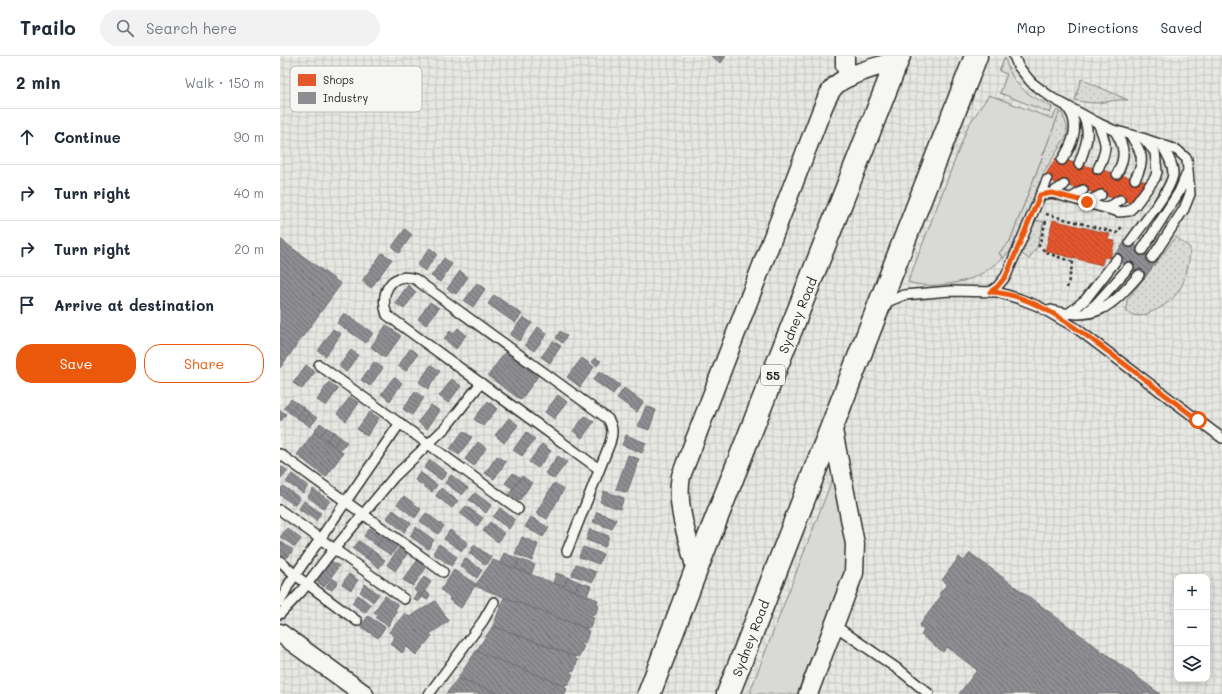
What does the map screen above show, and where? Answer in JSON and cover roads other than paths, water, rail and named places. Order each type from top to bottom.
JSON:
[{"type":"highway","name":"Sydney Road","points":[[728,694],[976,56]]},
{"type":"highway","name":"Sydney Road","points":[[649,694],[696,570],[898,58]]},
{"type":"street","points":[[845,56],[845,65],[849,77]]},
{"type":"street","name":"Sydney Road","points":[[696,570],[681,507],[679,487],[681,476],[828,95],[836,85],[849,77],[898,58]]},
{"type":"street","points":[[808,694],[854,573],[855,544],[832,425]]},
{"type":"street","points":[[280,633],[364,694]]},
{"type":"lane","points":[[1014,56],[1018,66],[1031,82],[1052,98],[1098,124],[1177,150],[1187,160],[1190,194],[1184,210],[1152,258]]},
{"type":"lane","points":[[1062,160],[1070,147],[1075,133],[1073,118],[1065,104]]},
{"type":"lane","points":[[1079,164],[1088,135],[1087,123],[1083,116]]},
{"type":"lane","points":[[1098,124],[1106,144],[1098,169]]},
{"type":"lane","points":[[1116,131],[1122,141],[1123,155],[1122,165],[1117,174]]},
{"type":"lane","points":[[1130,135],[1139,147],[1142,161],[1141,168],[1135,179]]},
{"type":"lane","points":[[1040,195],[1052,193],[1119,212],[1129,211],[1155,178],[1157,172],[1155,152],[1144,139]]},
{"type":"lane","points":[[1130,242],[1168,189],[1173,173],[1169,157],[1161,144]]},
{"type":"lane","points":[[1142,250],[1180,192],[1188,170]]},
{"type":"lane","points":[[990,292],[997,287],[1006,276],[1047,180]]},
{"type":"lane","points":[[1052,193],[1064,185]]},
{"type":"lane","points":[[1071,198],[1083,190]]},
{"type":"lane","points":[[1087,202],[1102,195]]},
{"type":"lane","points":[[1105,207],[1120,200]]},
{"type":"lane","points":[[1068,314],[1086,299],[1117,259]]},
{"type":"lane","points":[[1083,314],[1096,304],[1129,268]]},
{"type":"lane","points":[[1038,306],[1068,314],[1089,313],[1108,306],[1122,294],[1139,275]]},
{"type":"lane","points":[[566,551],[599,469],[612,435],[612,426],[608,418],[415,279],[407,276],[398,278],[391,283],[383,298],[387,315],[599,469]]},
{"type":"lane","points":[[878,305],[904,295],[950,291],[997,292],[1020,298],[1038,306],[1076,328],[1222,438]]},
{"type":"lane","points":[[319,365],[518,509]]},
{"type":"lane","points":[[280,614],[301,592],[334,549],[394,477],[446,427],[481,383]]},
{"type":"lane","points":[[280,602],[295,575],[400,423]]},
{"type":"lane","points":[[280,454],[347,501],[443,572]]},
{"type":"lane","points":[[280,510],[404,599]]},
{"type":"lane","points":[[280,561],[295,575],[357,621]]},
{"type":"lane","points":[[429,694],[483,621],[494,602]]},
{"type":"lane","points":[[834,625],[902,672],[929,694]]}]
